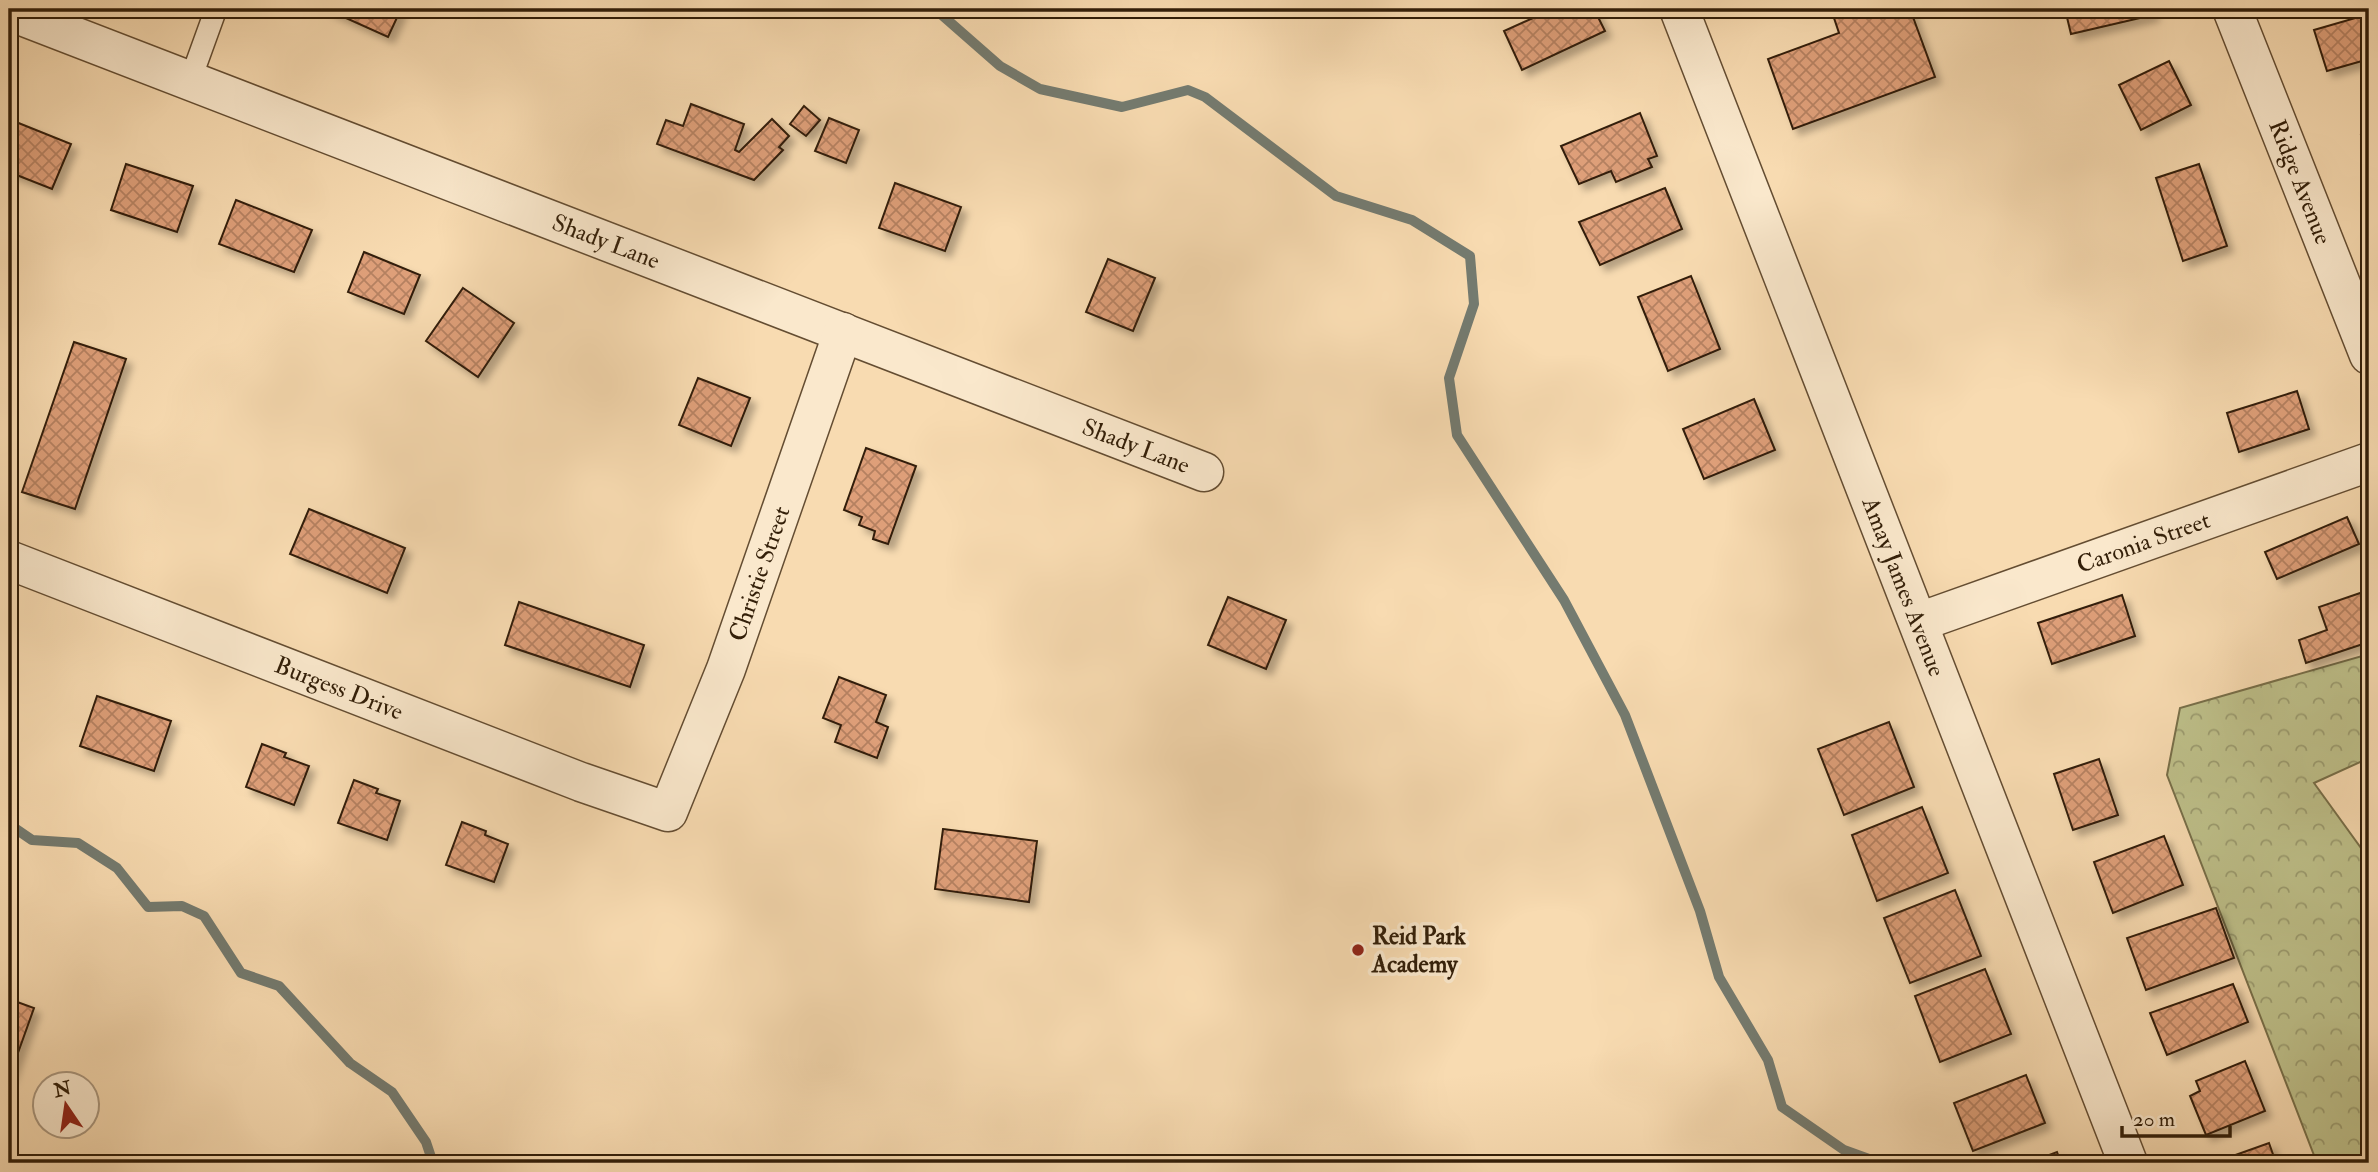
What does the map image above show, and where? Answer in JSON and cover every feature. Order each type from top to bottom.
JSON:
[{"type":"street","name":"Amay James Avenue","points":[[1679,9],[2128,1163]]},
{"type":"street","name":"Ridge Avenue","points":[[2232,9],[2369,355]]},
{"type":"street","name":"Shady Lane","points":[[9,11],[1204,472]]},
{"type":"street","name":"Christie Street","points":[[668,812],[726,669],[843,332]]},
{"type":"street","name":"Caronia Street","points":[[1919,622],[2369,462]]},
{"type":"street","name":"Burgess Drive","points":[[9,560],[580,782],[668,812]]},
{"type":"lane","points":[[190,81],[216,9]]},
{"type":"green space","points":[[2369,654],[2369,758],[2314,783],[2366,855],[2369,864],[2369,1163],[2317,1163],[2167,775],[2180,708]]},
{"type":"building","points":[[326,9],[401,9],[388,37]]},
{"type":"building","points":[[1553,9],[1594,9],[1605,31],[1522,70],[1504,31]]},
{"type":"building","points":[[1831,9],[1910,9],[1935,77],[1793,129],[1768,59],[1839,33]]},
{"type":"building","points":[[2065,9],[2152,9],[2153,15],[2071,34]]},
{"type":"building","points":[[2369,14],[2369,59],[2327,71],[2314,30]]},
{"type":"building","points":[[2169,61],[2191,105],[2141,130],[2119,85]]},
{"type":"building","points":[[691,104],[744,124],[735,150],[739,152],[772,119],[789,136],[779,147],[783,150],[754,180],[657,144],[666,120],[683,126]]},
{"type":"building","points":[[804,106],[820,120],[806,136],[790,124]]},
{"type":"building","points":[[1640,113],[1657,156],[1648,159],[1652,167],[1616,182],[1611,171],[1579,184],[1561,146]]},
{"type":"building","points":[[829,118],[859,130],[846,163],[815,151]]},
{"type":"building","points":[[16,122],[71,144],[52,189],[9,172],[9,139]]},
{"type":"building","points":[[2369,133],[2369,166],[2361,135]]},
{"type":"building","points":[[126,164],[193,186],[177,232],[111,210]]},
{"type":"building","points":[[2199,164],[2227,246],[2183,261],[2156,178]]},
{"type":"building","points":[[895,183],[961,207],[945,251],[879,228]]},
{"type":"building","points":[[1665,188],[1682,229],[1600,265],[1579,222]]},
{"type":"building","points":[[236,200],[312,230],[294,272],[219,244]]},
{"type":"building","points":[[364,252],[420,275],[404,314],[348,292]]},
{"type":"building","points":[[1108,259],[1155,278],[1133,331],[1086,312]]},
{"type":"building","points":[[1691,276],[1720,349],[1668,371],[1638,297]]},
{"type":"building","points":[[463,288],[514,323],[478,377],[426,341]]},
{"type":"building","points":[[74,342],[126,359],[75,509],[22,492]]},
{"type":"building","points":[[698,378],[750,398],[731,446],[679,425]]},
{"type":"building","points":[[2297,391],[2309,429],[2239,452],[2227,413]]},
{"type":"building","points":[[1754,399],[1775,450],[1704,479],[1683,429]]},
{"type":"building","points":[[866,448],[916,466],[888,544],[873,539],[875,531],[859,525],[862,517],[844,510]]},
{"type":"building","points":[[309,509],[405,548],[387,593],[290,554]]},
{"type":"building","points":[[2347,517],[2359,544],[2277,579],[2265,552]]},
{"type":"building","points":[[2369,590],[2369,642],[2306,663],[2299,640],[2327,630],[2319,607]]},
{"type":"building","points":[[2122,595],[2135,636],[2052,664],[2038,623]]},
{"type":"building","points":[[1228,597],[1286,620],[1266,669],[1208,645]]},
{"type":"building","points":[[519,602],[644,645],[630,687],[505,645]]},
{"type":"building","points":[[839,677],[886,695],[876,722],[888,727],[877,758],[835,742],[841,725],[823,718]]},
{"type":"building","points":[[97,696],[171,721],[154,771],[80,746]]},
{"type":"building","points":[[1889,722],[1914,787],[1844,815],[1818,749]]},
{"type":"building","points":[[262,744],[286,753],[284,757],[309,766],[294,805],[246,787]]},
{"type":"building","points":[[2099,759],[2118,815],[2073,830],[2054,774]]},
{"type":"building","points":[[354,780],[378,789],[376,793],[400,801],[387,840],[338,823]]},
{"type":"building","points":[[1922,807],[1948,873],[1877,901],[1852,835]]},
{"type":"building","points":[[462,822],[486,831],[485,835],[508,844],[494,882],[446,865]]},
{"type":"building","points":[[943,829],[1037,841],[1029,902],[935,889]]},
{"type":"building","points":[[2164,836],[2183,885],[2113,913],[2094,862]]},
{"type":"building","points":[[1955,890],[1981,956],[1910,983],[1884,918]]},
{"type":"building","points":[[2216,908],[2234,958],[2146,990],[2127,938]]},
{"type":"building","points":[[1985,969],[2011,1034],[1940,1062],[1915,996]]},
{"type":"building","points":[[2233,984],[2248,1022],[2167,1055],[2150,1013]]},
{"type":"building","points":[[9,999],[34,1008],[9,1078]]},
{"type":"building","points":[[2245,1061],[2265,1111],[2206,1135],[2190,1096],[2200,1091],[2196,1081]]},
{"type":"building","points":[[2026,1075],[2045,1123],[1973,1151],[1954,1103]]},
{"type":"building","points":[[2269,1143],[2276,1163],[2213,1163]]},
{"type":"building","points":[[2057,1152],[2061,1163],[2028,1163]]},
{"type":"waterway","points":[[935,9],[1000,66],[1040,89],[1122,107],[1188,90],[1205,97],[1336,196],[1412,220],[1470,256],[1474,304],[1449,378],[1457,435],[1564,600],[1625,715],[1700,911],[1719,977],[1768,1060],[1782,1107],[1844,1150],[1880,1163]]},
{"type":"waterway","points":[[9,815],[13,827],[32,840],[78,843],[117,868],[148,907],[182,906],[204,916],[241,973],[279,986],[350,1063],[392,1092],[426,1142],[433,1163]]},
{"type":"place","name":"Reid Park Academy","points":[[1358,950]]}]
